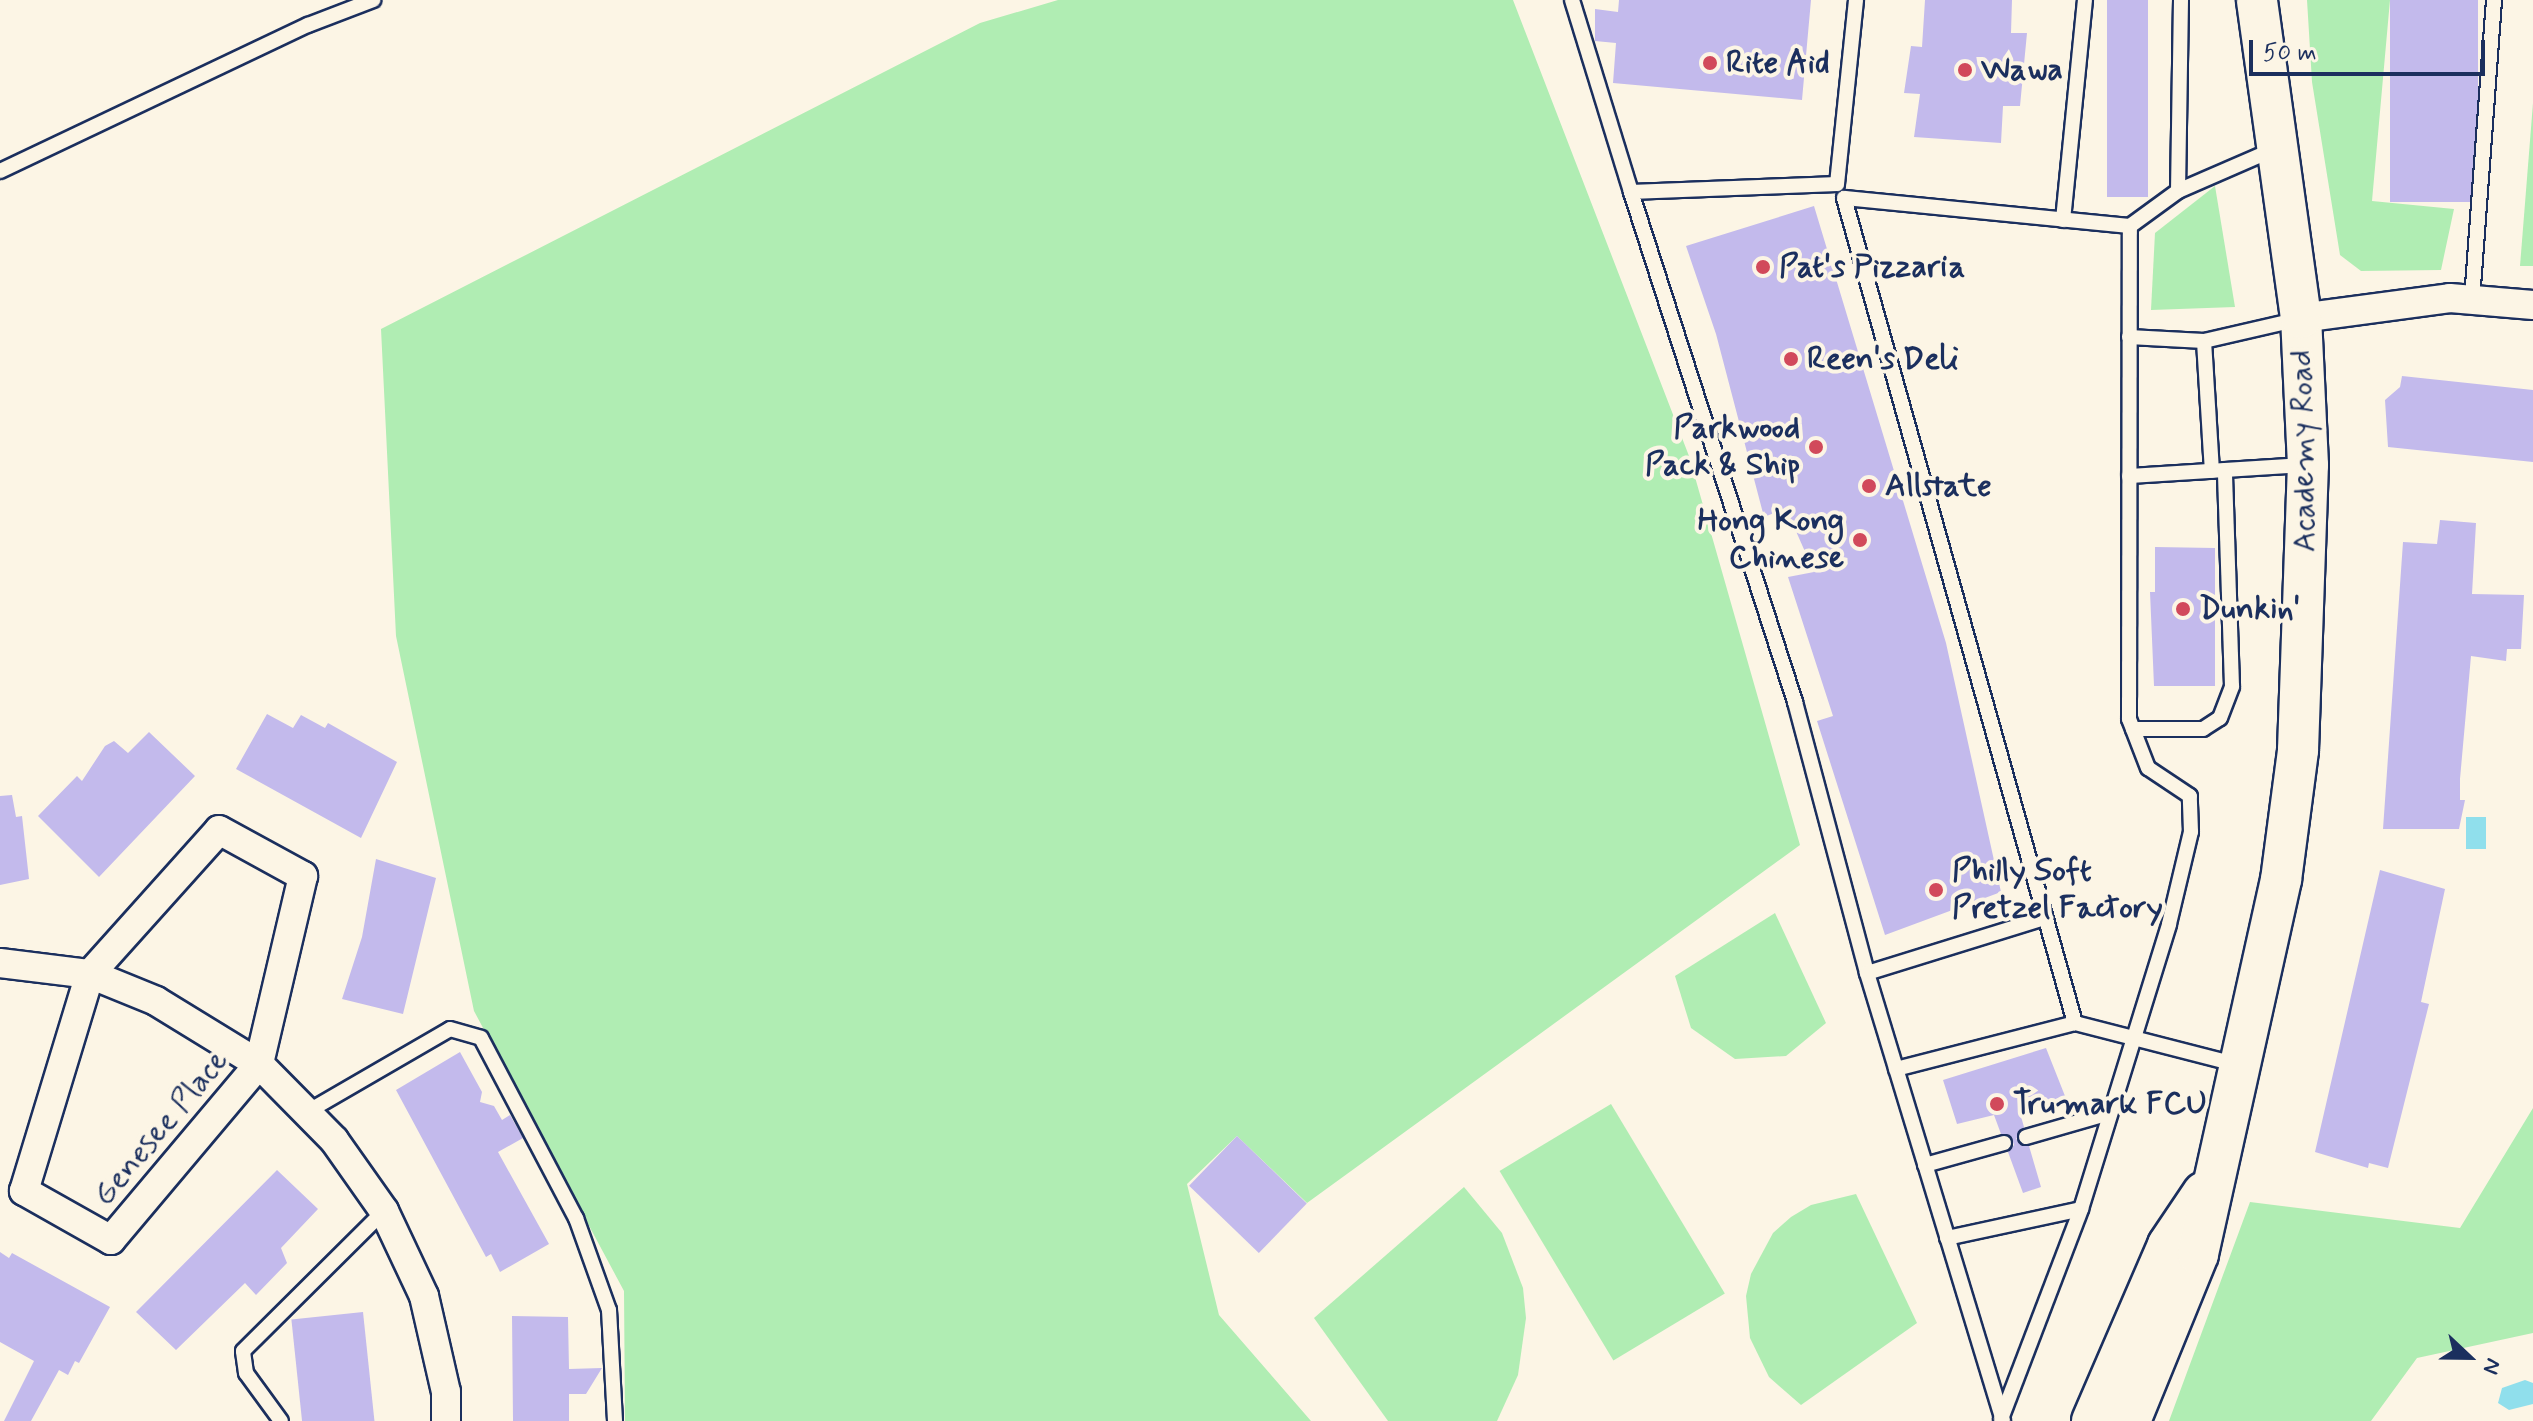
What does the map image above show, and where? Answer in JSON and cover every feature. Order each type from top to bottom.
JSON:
[{"type":"main road","name":"Academy Road","points":[[2130,1421],[2198,1254],[2210,1183],[2242,1066],[2281,880],[2298,750],[2308,465],[2301,318],[2257,0]]},
{"type":"main road","name":"Academy Road","points":[[2092,1421],[2168,1245],[2210,1183]]},
{"type":"street","points":[[2301,318],[2393,304],[2472,300],[2533,305]]},
{"type":"street","name":"Genesee Place","points":[[219,830],[303,876],[259,1064],[111,1240],[24,1191],[90,974],[219,830]]},
{"type":"street","points":[[0,963],[90,974],[156,1001],[259,1064],[307,1112],[334,1140],[384,1211],[424,1296],[446,1392],[446,1421]]},
{"type":"lane","points":[[0,171],[308,25],[373,0]]},
{"type":"lane","points":[[1572,0],[1795,702],[1867,973],[2002,1420]]},
{"type":"lane","points":[[1856,0],[1837,184],[1844,198],[2075,1023]]},
{"type":"lane","points":[[2063,220],[2085,0]]},
{"type":"lane","points":[[2178,191],[2181,0]]},
{"type":"lane","points":[[2472,300],[2494,0]]},
{"type":"lane","points":[[1844,198],[2130,226],[2178,191],[2278,147]]},
{"type":"lane","points":[[1631,192],[1837,184]]},
{"type":"lane","points":[[2002,1420],[2081,1209],[2169,924],[2191,832],[2190,796],[2148,768],[2129,719],[2130,226]]},
{"type":"lane","points":[[2129,337],[2204,341],[2301,318]]},
{"type":"lane","points":[[2133,729],[2203,729],[2220,718],[2232,686],[2219,470],[2204,341]]},
{"type":"lane","points":[[2129,476],[2308,465]]},
{"type":"lane","points":[[1867,973],[2045,918]]},
{"type":"lane","points":[[1896,1069],[2075,1023],[2242,1066]]},
{"type":"lane","points":[[307,1112],[450,1029],[481,1038],[576,1218],[609,1310],[615,1421]]},
{"type":"lane","points":[[2026,1137],[2109,1113]]},
{"type":"lane","points":[[1925,1165],[2004,1143]]},
{"type":"lane","points":[[1947,1238],[2081,1209]]},
{"type":"lane","points":[[281,1421],[246,1373],[243,1351],[384,1211]]},
{"type":"green space","points":[[1058,0],[1513,0],[1689,456],[1800,845],[1307,1203],[1237,1136],[1187,1184],[1219,1315],[1311,1421],[625,1421],[624,1291],[474,1011],[396,636],[381,329],[980,23]]},
{"type":"green space","points":[[2307,0],[2390,0],[2372,201],[2454,209],[2441,270],[2361,271],[2340,255],[2312,82]]},
{"type":"green space","points":[[2533,103],[2533,266],[2520,266]]},
{"type":"green space","points":[[2215,186],[2235,307],[2151,310],[2155,233]]},
{"type":"green space","points":[[1775,913],[1826,1023],[1786,1056],[1735,1059],[1691,1028],[1675,976]]},
{"type":"green space","points":[[1611,1104],[1725,1293],[1613,1360],[1500,1171]]},
{"type":"green space","points":[[2533,1108],[2533,1333],[2417,1358],[2371,1421],[2169,1421],[2250,1202],[2460,1228]]},
{"type":"green space","points":[[1464,1187],[1502,1233],[1523,1288],[1526,1318],[1518,1375],[1497,1421],[1388,1421],[1314,1318]]},
{"type":"green space","points":[[1856,1194],[1917,1323],[1801,1405],[1769,1377],[1750,1338],[1746,1296],[1751,1274],[1773,1233],[1791,1217],[1811,1205]]},
{"type":"water","points":[[2466,817],[2486,817],[2486,849],[2466,849]]},
{"type":"water","points":[[2525,1380],[2533,1383],[2533,1404],[2509,1410],[2498,1403],[2502,1388]]},
{"type":"building","name":"Rite Aid","points":[[1619,0],[1811,0],[1802,100],[1613,83],[1616,43],[1595,41],[1595,9],[1618,12]]},
{"type":"building","name":"Wawa","points":[[1925,0],[2012,0],[2011,33],[2027,33],[2020,106],[2003,106],[2001,143],[1914,137],[1920,94],[1904,93],[1911,46],[1922,47]]},
{"type":"building","name":"Wawa","points":[[2107,0],[2148,0],[2148,197],[2107,197]]},
{"type":"building","points":[[2390,0],[2478,0],[2478,202],[2390,202]]},
{"type":"building","points":[[1814,206],[1946,643],[2001,892],[1885,935],[1817,721],[1833,716],[1788,577],[1814,572],[1795,529],[1779,511],[1764,517],[1716,334],[1686,246]]},
{"type":"building","points":[[2402,376],[2533,390],[2533,462],[2388,447],[2385,400],[2400,387]]},
{"type":"building","points":[[2440,520],[2476,523],[2472,594],[2524,595],[2521,649],[2507,649],[2506,661],[2471,656],[2460,779],[2460,800],[2465,800],[2459,829],[2383,829],[2403,542],[2437,544]]},
{"type":"building","name":"Dunkin'","points":[[2155,547],[2215,548],[2215,686],[2154,686],[2150,592],[2155,592]]},
{"type":"building","points":[[267,714],[293,728],[301,715],[325,728],[328,723],[397,762],[361,838],[236,769]]},
{"type":"building","points":[[149,732],[195,776],[99,877],[38,816],[77,776],[82,781],[105,746],[114,741],[128,753]]},
{"type":"building","points":[[12,795],[16,817],[22,816],[29,879],[0,885],[0,796]]},
{"type":"building","points":[[376,859],[436,878],[403,1014],[342,999],[362,937]]},
{"type":"building","points":[[2380,870],[2445,889],[2421,1002],[2429,1004],[2388,1168],[2369,1163],[2368,1168],[2315,1152]]},
{"type":"building","name":"Trumark FCU","points":[[2046,1048],[2065,1096],[2020,1113],[2024,1127],[2016,1139],[2029,1146],[2041,1187],[2023,1193],[2008,1152],[2014,1145],[2011,1136],[2001,1134],[1994,1115],[1957,1124],[1943,1080]]},
{"type":"building","points":[[460,1052],[482,1092],[480,1102],[494,1106],[502,1120],[510,1115],[523,1138],[498,1152],[549,1244],[500,1272],[491,1254],[486,1257],[396,1090]]},
{"type":"building","points":[[1237,1136],[1307,1203],[1259,1253],[1189,1186]]},
{"type":"building","points":[[277,1170],[318,1209],[281,1248],[287,1263],[256,1295],[245,1283],[176,1350],[136,1312]]},
{"type":"building","points":[[0,1252],[9,1258],[12,1253],[110,1307],[79,1363],[75,1361],[68,1375],[59,1370],[31,1421],[4,1421],[34,1361],[0,1342]]},
{"type":"building","points":[[363,1312],[374,1421],[302,1421],[291,1320]]},
{"type":"building","points":[[512,1316],[568,1317],[569,1369],[602,1368],[586,1394],[569,1394],[569,1421],[513,1421]]},
{"type":"place","name":"Rite Aid","points":[[1710,63]]},
{"type":"place","name":"Wawa","points":[[1965,70]]},
{"type":"place","name":"Pat's Pizzaria","points":[[1763,267]]},
{"type":"place","name":"Reen's Deli","points":[[1791,359]]},
{"type":"place","name":"Parkwood Pack & Ship","points":[[1816,447]]},
{"type":"place","name":"Allstate","points":[[1869,486]]},
{"type":"place","name":"Hong Kong Chinese","points":[[1860,540]]},
{"type":"place","name":"Dunkin'","points":[[2183,609]]},
{"type":"place","name":"Philly Soft Pretzel Factory","points":[[1936,890]]},
{"type":"place","name":"Trumark FCU","points":[[1997,1104]]}]
